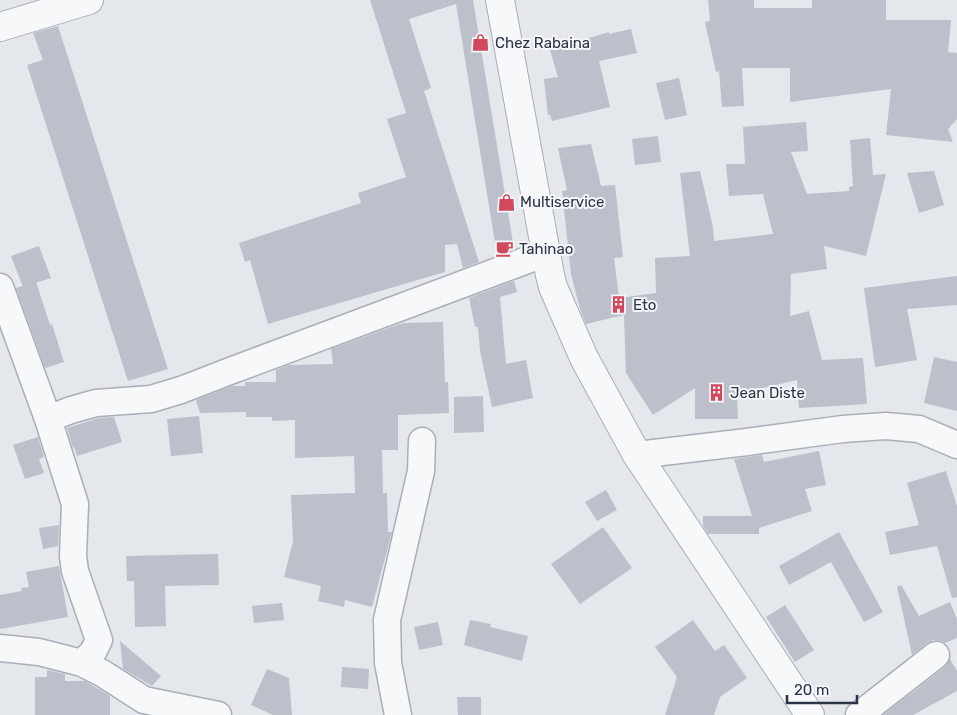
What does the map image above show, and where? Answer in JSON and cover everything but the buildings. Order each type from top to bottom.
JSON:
[{"type":"street","points":[[0,28],[89,0]]},
{"type":"street","points":[[500,0],[553,287],[584,358],[637,455],[810,715]]},
{"type":"street","points":[[48,419],[96,402],[151,399],[182,390],[546,253]]},
{"type":"street","points":[[0,287],[48,419],[75,504],[73,556],[75,571],[98,640],[94,652],[82,663]]},
{"type":"street","points":[[637,455],[842,429],[886,426],[919,430],[957,445]]},
{"type":"street","points":[[398,715],[388,664],[387,620],[421,470],[422,441]]},
{"type":"street","points":[[0,648],[39,652],[82,663],[102,673],[144,700],[218,715]]},
{"type":"street","points":[[859,715],[936,655]]},
{"type":"place","name":"Chez Rabaina","points":[[481,43]]},
{"type":"place","name":"Multiservice","points":[[506,202]]},
{"type":"place","name":"Tahinao","points":[[505,249]]},
{"type":"place","name":"Eto","points":[[619,305]]},
{"type":"place","name":"Jean Diste","points":[[716,393]]}]
